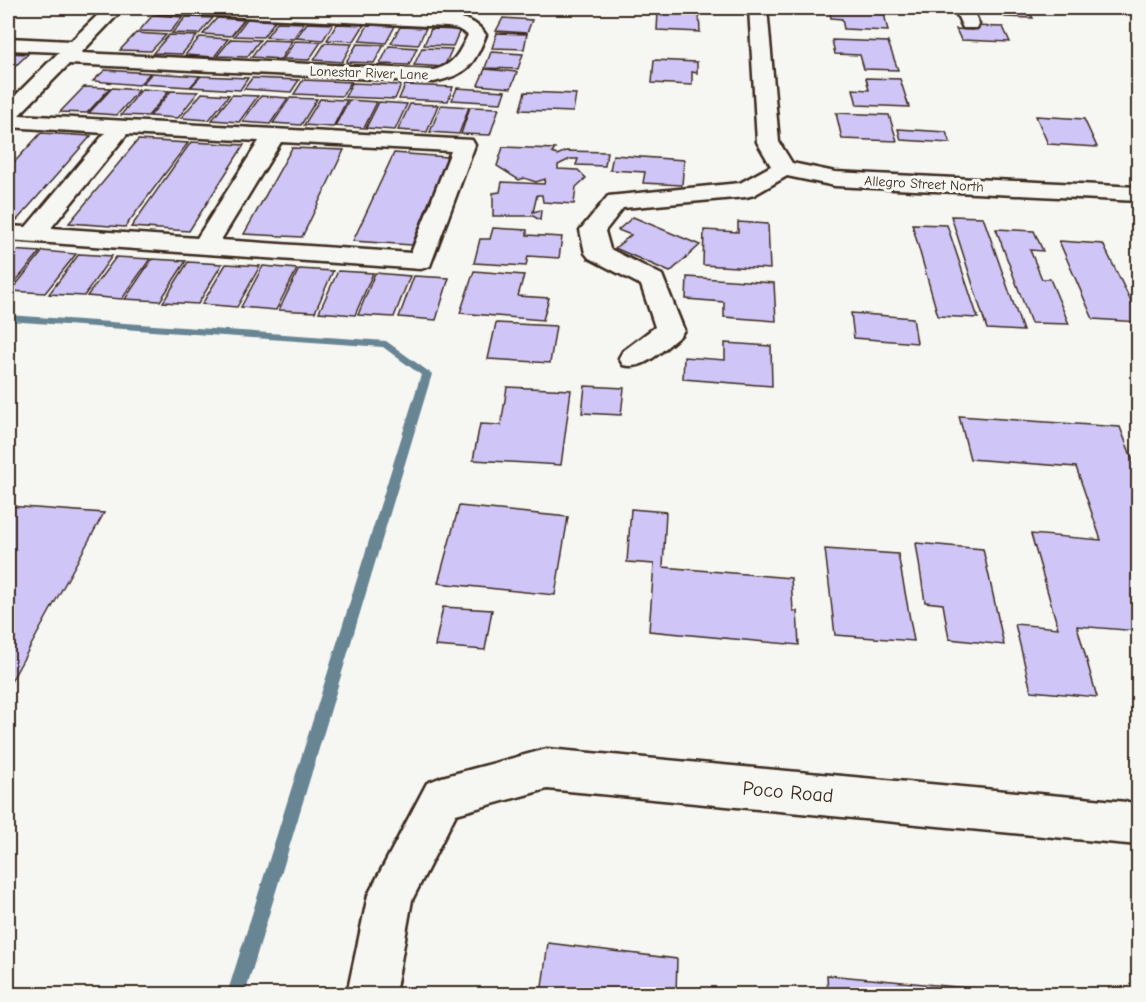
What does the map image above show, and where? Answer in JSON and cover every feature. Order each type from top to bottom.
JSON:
[{"type":"street","points":[[8,114],[15,98],[69,53],[115,8]]},
{"type":"street","name":"Lonestar River Lane","points":[[69,53],[434,76],[452,73],[464,65],[477,35],[473,28],[462,23],[448,21],[163,8]]},
{"type":"street","points":[[633,358],[670,330],[653,281],[598,253],[592,230],[616,201],[746,190],[783,168],[768,142],[758,8]]},
{"type":"street","points":[[8,44],[69,53]]},
{"type":"street","points":[[8,121],[464,145],[421,261],[8,233]]},
{"type":"street","points":[[33,234],[121,127]]},
{"type":"street","points":[[204,247],[274,135]]},
{"type":"street","name":"Allegro Street North","points":[[783,168],[835,179],[1138,194]]},
{"type":"street","name":"Poco Road","points":[[371,994],[390,895],[442,797],[547,769],[1138,824]]},
{"type":"building","points":[[398,8],[439,8],[438,11],[396,10]]},
{"type":"building","points":[[444,8],[487,8],[485,14],[442,12]]},
{"type":"building","points":[[829,8],[895,8],[896,10],[883,9],[888,31],[844,29],[842,19],[831,18]]},
{"type":"building","points":[[918,8],[942,8],[945,12],[921,12]]},
{"type":"building","points":[[992,8],[1026,8],[1033,18],[1005,17],[1002,10]]},
{"type":"building","points":[[1072,8],[1119,8],[1121,10]]},
{"type":"building","points":[[658,12],[699,13],[700,32],[657,30]]},
{"type":"building","points":[[153,15],[183,17],[170,32],[139,31]]},
{"type":"building","points":[[186,17],[213,18],[199,34],[172,33]]},
{"type":"building","points":[[217,18],[244,20],[231,36],[203,34]]},
{"type":"building","points":[[503,18],[532,20],[527,33],[496,31]]},
{"type":"building","points":[[247,19],[275,21],[263,37],[234,36]]},
{"type":"building","points":[[277,22],[304,23],[293,39],[266,37]]},
{"type":"building","points":[[307,23],[333,24],[323,40],[296,38]]},
{"type":"building","points":[[337,24],[364,25],[354,41],[327,40]]},
{"type":"building","points":[[368,25],[395,26],[386,43],[359,41]]},
{"type":"building","points":[[970,26],[1003,27],[1010,42],[961,40],[956,29],[972,30]]},
{"type":"building","points":[[400,27],[426,28],[418,45],[391,43]]},
{"type":"building","points":[[431,29],[460,30],[453,46],[424,45]]},
{"type":"building","points":[[136,33],[166,35],[151,51],[120,50]]},
{"type":"building","points":[[497,33],[527,34],[524,49],[492,48]]},
{"type":"building","points":[[169,35],[197,36],[182,54],[153,53]]},
{"type":"building","points":[[200,37],[228,39],[214,57],[185,55]]},
{"type":"building","points":[[231,39],[260,40],[247,57],[217,56]]},
{"type":"building","points":[[264,40],[292,41],[281,59],[251,57]]},
{"type":"building","points":[[832,40],[888,42],[898,70],[864,69],[860,55],[835,54]]},
{"type":"building","points":[[295,41],[321,42],[309,60],[283,59]]},
{"type":"building","points":[[325,43],[352,44],[342,62],[314,60]]},
{"type":"building","points":[[357,44],[384,45],[374,63],[346,62]]},
{"type":"building","points":[[389,46],[417,48],[409,65],[380,64]]},
{"type":"building","points":[[422,48],[452,49],[444,67],[414,65]]},
{"type":"building","points":[[491,52],[523,54],[518,69],[485,68]]},
{"type":"building","points":[[8,53],[28,54],[8,73]]},
{"type":"building","points":[[654,60],[697,62],[697,73],[692,72],[692,85],[652,83]]},
{"type":"building","points":[[485,69],[517,72],[511,88],[478,85]]},
{"type":"building","points":[[105,70],[150,73],[139,85],[93,81]]},
{"type":"building","points":[[152,73],[200,76],[190,87],[142,84]]},
{"type":"building","points":[[201,76],[248,78],[240,90],[191,87]]},
{"type":"building","points":[[252,78],[299,80],[291,92],[244,89]]},
{"type":"building","points":[[866,78],[900,79],[909,107],[857,105],[853,89],[869,90]]},
{"type":"building","points":[[303,80],[351,82],[342,96],[294,94]]},
{"type":"building","points":[[352,83],[401,85],[395,99],[345,97]]},
{"type":"building","points":[[405,85],[453,87],[448,101],[399,99]]},
{"type":"building","points":[[84,87],[110,88],[87,113],[60,112]]},
{"type":"building","points":[[112,88],[139,90],[117,115],[89,113]]},
{"type":"building","points":[[457,88],[505,91],[501,103],[452,100]]},
{"type":"building","points":[[142,89],[169,91],[148,116],[121,115]]},
{"type":"building","points":[[171,91],[198,92],[178,118],[150,116]]},
{"type":"building","points":[[525,92],[576,94],[573,112],[520,110]]},
{"type":"building","points":[[202,93],[229,95],[209,120],[181,118]]},
{"type":"building","points":[[232,95],[258,96],[239,122],[212,120]]},
{"type":"building","points":[[261,96],[288,98],[270,124],[242,122]]},
{"type":"building","points":[[290,98],[317,99],[301,125],[273,123]]},
{"type":"building","points":[[320,99],[347,100],[333,127],[304,125]]},
{"type":"building","points":[[349,100],[377,102],[364,128],[335,126]]},
{"type":"building","points":[[379,102],[407,104],[395,130],[366,128]]},
{"type":"building","points":[[410,104],[438,105],[427,132],[398,130]]},
{"type":"building","points":[[441,105],[469,107],[459,134],[430,132]]},
{"type":"building","points":[[470,107],[499,108],[490,135],[461,134]]},
{"type":"building","points":[[836,113],[889,115],[897,141],[842,139]]},
{"type":"building","points":[[1036,116],[1084,119],[1097,147],[1048,144]]},
{"type":"building","points":[[898,129],[946,132],[950,143],[901,140]]},
{"type":"building","points":[[41,133],[91,136],[17,220],[8,219],[8,169]]},
{"type":"building","points":[[138,140],[188,143],[125,227],[69,223]]},
{"type":"building","points":[[191,142],[244,145],[189,231],[131,227]]},
{"type":"building","points":[[503,147],[555,149],[552,153],[557,155],[566,151],[607,152],[605,166],[576,165],[578,159],[570,159],[558,165],[558,169],[578,170],[586,178],[576,187],[574,204],[543,202],[542,195],[537,195],[533,212],[541,210],[540,220],[533,216],[493,216],[493,193],[500,192],[502,182],[544,184],[545,179],[536,182],[524,178],[519,180],[497,166]]},
{"type":"building","points":[[292,148],[344,150],[302,237],[244,234]]},
{"type":"building","points":[[394,153],[447,157],[412,245],[353,241]]},
{"type":"building","points":[[613,155],[684,160],[682,185],[643,183],[645,172],[610,170]]},
{"type":"building","points":[[951,216],[983,217],[1023,331],[987,329]]},
{"type":"building","points":[[633,217],[700,245],[670,272],[615,248],[631,235],[618,230]]},
{"type":"building","points":[[738,222],[768,224],[770,269],[703,265],[704,230],[738,232]]},
{"type":"building","points":[[912,224],[947,225],[978,318],[938,316]]},
{"type":"building","points":[[493,228],[527,230],[527,235],[562,237],[559,258],[528,256],[526,266],[474,263],[480,239],[490,239]]},
{"type":"building","points":[[996,229],[1034,231],[1043,251],[1030,250],[1042,279],[1050,279],[1069,324],[1031,323]]},
{"type":"building","points":[[1059,241],[1103,244],[1138,316],[1138,322],[1093,319]]},
{"type":"building","points":[[8,250],[40,252],[8,291]]},
{"type":"building","points":[[43,251],[76,254],[45,293],[11,291]]},
{"type":"building","points":[[79,254],[112,256],[84,296],[49,294]]},
{"type":"building","points":[[116,257],[150,259],[122,299],[87,296]]},
{"type":"building","points":[[152,259],[186,261],[160,301],[125,299]]},
{"type":"building","points":[[188,262],[222,264],[198,304],[163,302]]},
{"type":"building","points":[[226,264],[260,266],[237,307],[202,304]]},
{"type":"building","points":[[263,266],[297,269],[276,310],[241,307]]},
{"type":"building","points":[[299,269],[333,271],[315,312],[279,310]]},
{"type":"building","points":[[338,271],[373,273],[355,315],[319,312]]},
{"type":"building","points":[[474,271],[524,275],[518,296],[549,298],[543,320],[460,313]]},
{"type":"building","points":[[375,273],[410,276],[394,317],[358,315]]},
{"type":"building","points":[[414,276],[449,278],[436,320],[399,317]]},
{"type":"building","points":[[687,277],[774,283],[776,321],[724,317],[724,302],[686,299]]},
{"type":"building","points":[[851,313],[913,318],[917,343],[854,338]]},
{"type":"building","points":[[496,323],[556,326],[550,363],[488,359]]},
{"type":"building","points":[[725,343],[771,346],[772,386],[683,379],[684,357],[725,360]]},
{"type":"building","points":[[585,386],[624,388],[621,415],[582,413]]},
{"type":"building","points":[[507,387],[571,390],[561,465],[473,460],[480,424],[501,425]]},
{"type":"building","points":[[959,416],[1120,427],[1138,474],[1138,631],[1077,626],[1097,697],[1031,691],[1015,624],[1058,628],[1031,534],[1101,540],[1076,467],[970,459]]},
{"type":"building","points":[[8,506],[104,513],[8,687]]},
{"type":"building","points":[[459,506],[568,517],[555,595],[438,583]]},
{"type":"building","points":[[631,509],[666,512],[663,567],[791,578],[793,611],[797,611],[799,645],[649,631],[654,564],[627,562]]},
{"type":"building","points":[[916,543],[983,549],[1004,645],[949,639],[943,604],[925,602]]},
{"type":"building","points":[[825,549],[898,554],[914,641],[835,635]]},
{"type":"building","points":[[443,607],[492,610],[485,650],[435,646]]},
{"type":"building","points":[[548,943],[677,959],[676,994],[541,994]]},
{"type":"building","points":[[827,975],[1033,994],[828,994]]},
{"type":"waterway","points":[[8,318],[386,344],[427,374],[236,994]]}]
